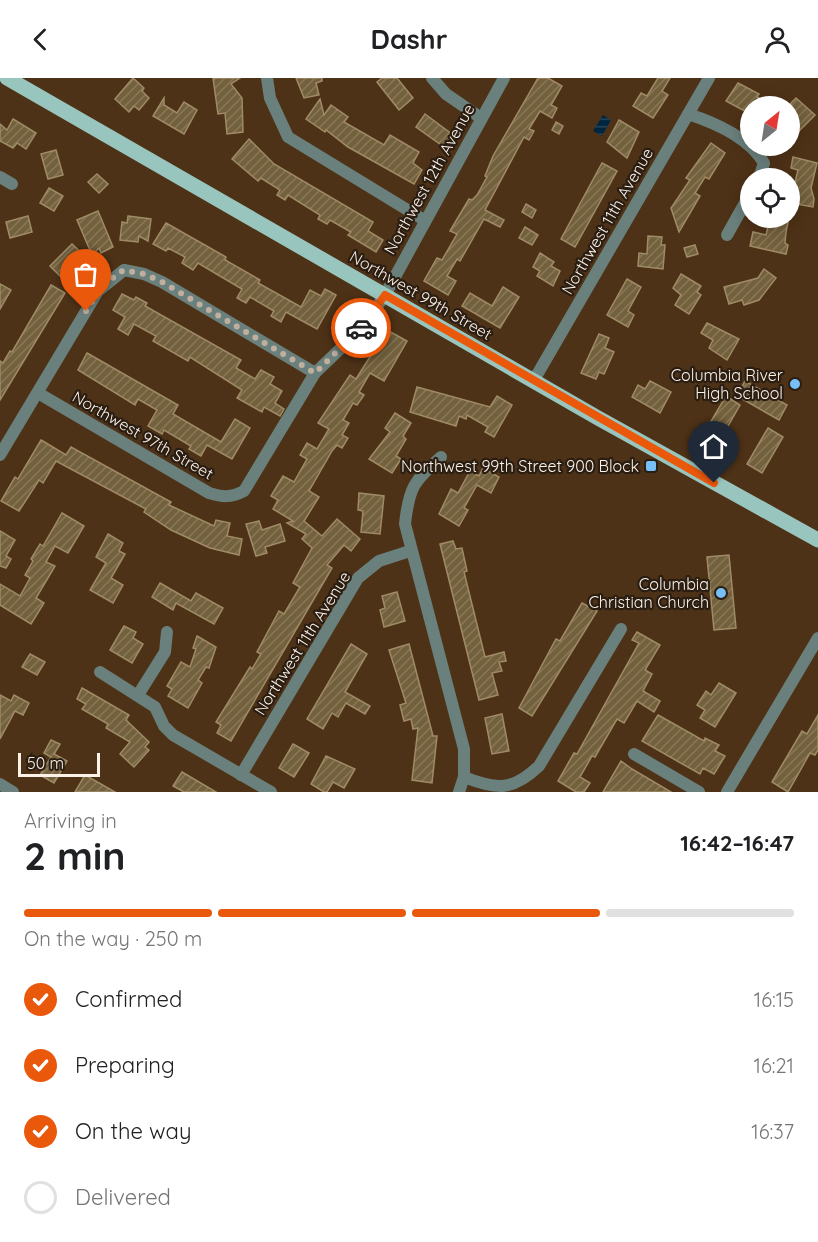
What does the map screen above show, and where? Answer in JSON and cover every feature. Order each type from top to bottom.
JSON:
[{"type":"main road","name":"Northwest 99th Street","points":[[12,79],[385,295],[818,540]]},
{"type":"street","points":[[267,78],[270,98],[288,137],[424,220]]},
{"type":"street","points":[[432,78],[446,94],[482,118]]},
{"type":"street","name":"Northwest 12th Avenue","points":[[234,496],[244,491],[251,482],[315,373],[361,329],[385,295],[424,220],[504,78]]},
{"type":"street","name":"Northwest 11th Avenue","points":[[534,380],[709,78]]},
{"type":"street","points":[[688,114],[729,133],[756,150],[764,164],[763,168]]},
{"type":"street","points":[[0,177],[12,184]]},
{"type":"street","points":[[727,235],[740,212]]},
{"type":"street","points":[[0,455],[98,291],[124,270],[144,274],[162,282],[315,373]]},
{"type":"street","name":"Northwest 97th Street","points":[[38,393],[209,493],[222,497],[234,496]]},
{"type":"street","points":[[441,457],[416,480],[407,501],[405,524],[464,749],[464,777],[459,792]]},
{"type":"street","name":"Northwest 11th Avenue","points":[[241,775],[358,578],[379,561],[411,551]]},
{"type":"street","points":[[464,777],[502,788],[524,780],[539,766],[621,629]]},
{"type":"street","points":[[138,695],[165,652],[167,632]]},
{"type":"street","points":[[727,792],[818,638]]},
{"type":"street","points":[[100,672],[155,707],[164,726],[173,735],[271,792]]},
{"type":"street","points":[[634,754],[699,792]]},
{"type":"street","points":[[0,784],[14,792]]},
{"type":"water","points":[[603,115],[611,120],[602,136],[593,131]]},
{"type":"building","points":[[133,78],[144,88],[142,91],[149,98],[139,110],[134,106],[129,112],[115,99]]},
{"type":"building","points":[[213,78],[240,78],[231,84],[242,98],[243,132],[227,134],[225,113],[218,114]]},
{"type":"building","points":[[296,78],[322,78],[322,81],[316,83],[319,95],[304,98]]},
{"type":"building","points":[[382,78],[397,78],[413,98],[399,110],[377,82]]},
{"type":"building","points":[[538,78],[548,78],[562,86],[551,105],[557,108],[552,118],[540,111],[529,129],[534,131],[529,140],[524,137],[485,210],[504,220],[500,227],[484,219],[460,261],[457,259],[447,276],[456,281],[448,295],[424,281],[437,258],[442,260],[457,234],[450,231],[469,199],[472,200],[477,195],[487,177],[485,176],[493,156]]},
{"type":"building","points":[[658,78],[670,78],[662,91],[668,95],[653,118],[633,106],[641,93],[647,96]]},
{"type":"building","points":[[738,83],[759,94],[758,96],[740,96],[740,109],[726,101]]},
{"type":"building","points":[[164,98],[164,105],[177,113],[184,102],[197,110],[184,134],[153,116]]},
{"type":"building","points":[[320,99],[324,115],[331,105],[348,117],[344,122],[384,145],[390,135],[419,152],[413,163],[422,170],[414,184],[348,147],[326,130],[325,132],[306,119]]},
{"type":"building","points":[[800,102],[815,115],[800,130]]},
{"type":"building","points":[[425,114],[453,135],[444,147],[416,127]]},
{"type":"building","points":[[13,119],[36,133],[26,149],[17,143],[13,148],[0,141],[0,124],[7,130]]},
{"type":"building","points":[[619,120],[639,132],[627,158],[607,142]]},
{"type":"building","points":[[556,122],[563,126],[559,134],[552,130]]},
{"type":"building","points":[[249,139],[274,164],[373,222],[368,231],[383,240],[376,252],[348,235],[351,232],[330,220],[327,224],[318,219],[320,215],[288,195],[285,200],[277,195],[280,190],[261,178],[258,181],[232,159]]},
{"type":"building","points":[[711,143],[725,153],[709,179],[705,177],[695,193],[700,196],[679,232],[671,208],[690,180],[686,178]]},
{"type":"building","points":[[56,150],[63,175],[48,179],[41,154]]},
{"type":"building","points":[[793,157],[817,163],[811,188],[814,199],[813,207],[800,205],[800,168],[791,168]]},
{"type":"building","points":[[602,163],[617,171],[575,247],[561,239]]},
{"type":"building","points":[[97,174],[108,184],[99,193],[88,182]]},
{"type":"building","points":[[49,188],[63,196],[54,211],[40,203]]},
{"type":"building","points":[[526,204],[536,210],[532,218],[522,212]]},
{"type":"building","points":[[98,211],[113,247],[101,253],[99,248],[92,255],[77,220]]},
{"type":"building","points":[[28,216],[32,232],[10,238],[6,222]]},
{"type":"building","points":[[128,216],[151,219],[148,241],[139,236],[138,242],[120,240],[122,222],[127,223]]},
{"type":"building","points":[[166,223],[226,257],[225,260],[260,280],[258,283],[301,307],[310,290],[321,296],[325,289],[336,295],[317,329],[286,312],[281,322],[271,316],[274,311],[250,297],[246,303],[237,298],[242,289],[198,263],[193,270],[182,263],[185,257],[168,248],[166,251],[153,244]]},
{"type":"building","points":[[525,227],[538,235],[532,245],[519,238]]},
{"type":"building","points":[[768,228],[787,228],[786,254],[750,246],[753,232],[766,235]]},
{"type":"building","points":[[648,236],[662,237],[661,245],[665,245],[663,269],[638,266],[639,253],[647,254]]},
{"type":"building","points":[[72,244],[88,259],[76,271],[72,266],[61,277],[50,266]]},
{"type":"building","points":[[695,245],[698,254],[687,257],[684,248]]},
{"type":"building","points":[[540,253],[554,262],[551,266],[560,271],[553,286],[537,276],[540,271],[533,267]]},
{"type":"building","points":[[764,269],[776,278],[759,300],[744,305],[742,300],[729,304],[724,287],[758,278]]},
{"type":"building","points":[[681,274],[701,286],[697,292],[701,295],[689,314],[675,305],[681,295],[673,288]]},
{"type":"building","points":[[627,279],[641,287],[628,311],[634,315],[628,327],[607,315]]},
{"type":"building","points":[[0,284],[11,290],[0,309]]},
{"type":"building","points":[[51,285],[65,293],[0,400],[0,361],[3,363],[10,351],[12,352]]},
{"type":"building","points":[[503,287],[519,297],[500,328],[462,306],[470,293],[492,306]]},
{"type":"building","points":[[122,294],[134,300],[136,297],[147,303],[145,306],[241,360],[236,368],[255,379],[261,370],[274,377],[270,384],[282,391],[275,403],[284,409],[280,416],[264,407],[262,412],[237,398],[242,390],[190,357],[188,361],[153,341],[156,336],[134,324],[128,335],[118,329],[125,317],[113,310]]},
{"type":"building","points":[[707,323],[739,339],[727,360],[709,348],[713,340],[701,333]]},
{"type":"building","points":[[387,330],[407,341],[384,381],[370,373],[359,392],[364,395],[357,405],[353,403],[343,420],[349,423],[342,435],[348,438],[342,448],[337,445],[332,451],[309,491],[319,497],[304,521],[322,536],[337,519],[360,539],[351,551],[344,545],[327,565],[332,568],[231,741],[217,733],[221,725],[216,722],[250,667],[252,669],[261,654],[257,652],[279,611],[284,614],[300,587],[293,583],[312,548],[302,539],[306,534],[287,523],[293,521],[273,509],[278,500],[271,496],[283,476],[294,482],[307,459],[300,455],[307,443],[317,449],[329,429],[318,423],[350,375],[356,379]]},
{"type":"building","points":[[599,334],[609,338],[605,348],[614,352],[604,374],[599,372],[596,379],[581,373]]},
{"type":"building","points":[[87,353],[178,405],[173,414],[221,442],[235,419],[250,428],[232,459],[207,445],[201,456],[189,449],[191,446],[164,430],[162,434],[148,426],[157,410],[138,399],[135,405],[78,370]]},
{"type":"building","points":[[650,381],[671,392],[660,413],[632,397],[638,385],[645,389]]},
{"type":"building","points":[[745,381],[787,405],[779,420],[737,396]]},
{"type":"building","points":[[417,387],[490,407],[497,396],[512,405],[494,437],[485,432],[488,427],[467,415],[466,419],[459,416],[456,426],[410,412]]},
{"type":"building","points":[[726,396],[740,405],[716,447],[701,438]]},
{"type":"building","points":[[395,413],[411,423],[403,436],[406,439],[396,456],[401,459],[392,473],[369,459],[390,432],[385,428]]},
{"type":"building","points":[[768,428],[783,437],[762,473],[747,464]]},
{"type":"building","points":[[41,440],[66,455],[71,447],[171,502],[169,505],[214,526],[216,520],[230,523],[227,536],[242,539],[239,555],[210,548],[171,530],[144,512],[146,509],[56,461],[43,483],[39,480],[19,511],[1,501],[15,477],[18,479]]},
{"type":"building","points":[[483,468],[499,477],[491,493],[477,485],[464,508],[468,510],[459,526],[439,514],[451,489],[458,493],[470,471],[479,476]]},
{"type":"building","points":[[359,493],[384,496],[380,534],[361,532],[363,511],[358,510]]},
{"type":"building","points":[[62,513],[84,526],[68,553],[55,546],[46,562],[55,566],[36,598],[44,603],[31,624],[0,605],[0,584],[20,596],[30,578],[25,575],[33,561],[31,559],[40,544],[43,546]]},
{"type":"building","points":[[259,521],[262,530],[280,524],[285,541],[265,547],[267,553],[256,556],[246,524]]},
{"type":"building","points":[[0,531],[15,540],[6,556],[11,559],[6,568],[0,566]]},
{"type":"building","points":[[108,534],[123,543],[119,551],[125,554],[111,578],[123,585],[113,603],[90,590],[106,563],[96,557]]},
{"type":"building","points":[[453,541],[456,549],[462,548],[467,571],[464,572],[485,657],[504,652],[506,661],[499,662],[502,671],[492,673],[498,695],[479,700],[440,544]]},
{"type":"building","name":"Columbia Christian Church","points":[[729,555],[736,628],[714,630],[707,557]]},
{"type":"building","points":[[160,583],[191,601],[196,593],[223,608],[214,624],[176,603],[173,610],[152,597]]},
{"type":"building","points":[[397,592],[405,621],[384,627],[380,610],[385,608],[382,596]]},
{"type":"building","points":[[582,603],[597,611],[532,716],[519,708],[556,639],[560,641]]},
{"type":"building","points":[[124,626],[136,632],[133,638],[143,644],[132,663],[110,650]]},
{"type":"building","points":[[637,632],[660,645],[645,670],[652,674],[643,691],[660,701],[654,712],[637,701],[624,723],[617,719],[595,757],[592,756],[580,777],[590,783],[584,792],[576,792],[558,781],[574,753],[577,754],[639,643],[632,640]]},
{"type":"building","points":[[197,636],[216,647],[209,668],[206,667],[198,680],[202,683],[188,708],[168,696],[172,689],[167,686],[181,662],[190,667],[196,649],[193,648]]},
{"type":"building","points":[[351,644],[367,654],[345,692],[370,706],[365,714],[346,703],[338,717],[332,713],[323,729],[307,719]]},
{"type":"building","points":[[409,644],[433,736],[437,736],[432,783],[412,780],[418,728],[413,729],[411,719],[404,721],[400,705],[406,703],[389,650]]},
{"type":"building","points":[[30,654],[45,662],[37,675],[22,667]]},
{"type":"building","points":[[719,683],[736,693],[715,727],[700,718],[705,710],[697,705],[706,691],[711,695]]},
{"type":"building","points":[[82,688],[129,715],[126,720],[149,742],[145,747],[149,750],[134,767],[120,754],[130,742],[106,728],[108,724],[82,709],[86,704],[77,699]]},
{"type":"building","points":[[0,695],[11,701],[14,695],[29,703],[23,715],[15,711],[0,739]]},
{"type":"building","points":[[502,714],[509,751],[492,754],[485,718]]},
{"type":"building","points":[[658,715],[704,741],[705,738],[719,745],[715,751],[725,756],[714,774],[703,768],[700,774],[642,741]]},
{"type":"building","points":[[818,715],[818,750],[815,755],[810,753],[788,792],[772,782],[802,731],[807,734]]},
{"type":"building","points":[[51,740],[60,744],[54,754],[67,761],[54,783],[40,775],[51,757],[44,753]]},
{"type":"building","points":[[293,744],[309,753],[294,777],[279,768]]},
{"type":"building","points":[[326,756],[355,769],[344,788],[333,782],[327,792],[324,792],[311,784]]},
{"type":"building","points":[[621,761],[632,769],[671,792],[603,792]]},
{"type":"building","points":[[182,772],[216,792],[184,792],[173,786]]},
{"type":"building","points":[[85,775],[115,792],[75,792]]},
{"type":"way so far","points":[[86,311],[98,291],[110,278],[124,270],[144,274],[162,282],[315,373],[361,328]]},
{"type":"place","name":"Columbia River High School","points":[[795,384]]},
{"type":"place","name":"Northwest 99th Street 900 Block","points":[[651,466]]},
{"type":"place","name":"Columbia Christian Church","points":[[721,593]]},
{"type":"route","points":[[361,328],[385,295],[714,483]]}]
